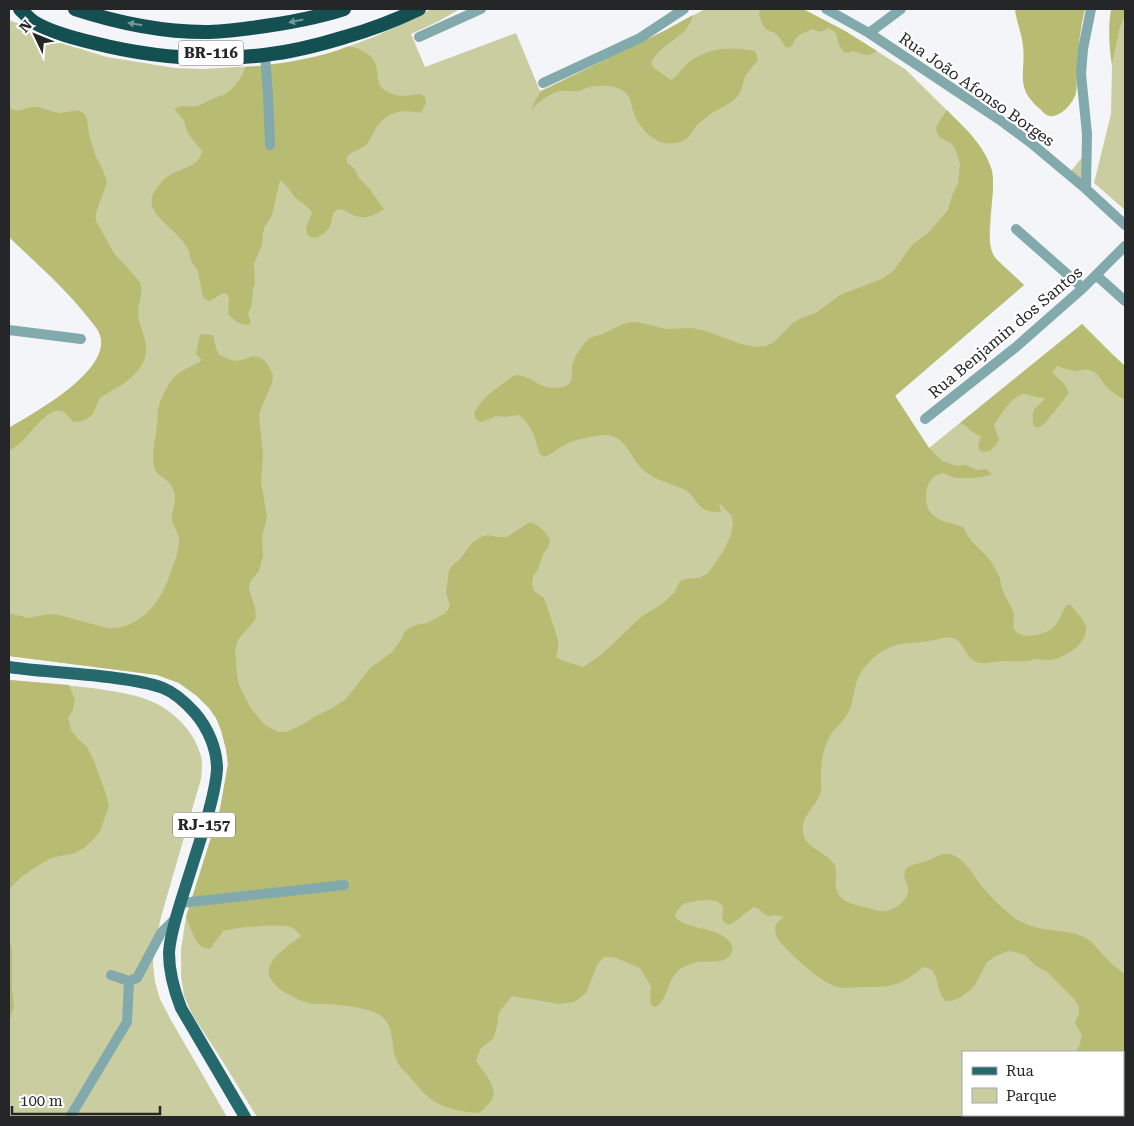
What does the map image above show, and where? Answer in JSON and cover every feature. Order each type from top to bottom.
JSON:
[{"type":"highway","name":"BR-116","points":[[20,9],[74,30],[134,46],[159,50],[230,53],[264,51],[328,37],[366,25],[402,9]]},
{"type":"highway","points":[[20,9],[37,24],[60,33],[133,52],[176,57],[236,58],[318,45],[357,34],[419,9]]},
{"type":"highway","name":"BR-116","points":[[75,9],[117,21],[177,30],[206,32],[236,30],[289,22],[344,9]]},
{"type":"main road","name":"RJ-157","points":[[9,668],[94,675],[137,681],[165,688],[178,696],[199,717],[211,739],[216,756],[215,784],[176,918],[169,953],[172,979],[181,1008],[245,1117]]},
{"type":"street","points":[[419,37],[481,9]]},
{"type":"street","points":[[543,83],[640,38],[684,9]]},
{"type":"street","name":"Rua João Afonso Borges","points":[[826,9],[869,33],[1000,120],[1086,189],[1125,225]]},
{"type":"street","points":[[869,33],[902,9]]},
{"type":"street","points":[[1086,189],[1087,134],[1081,74],[1083,48],[1091,9]]},
{"type":"street","points":[[264,55],[270,145]]},
{"type":"street","points":[[1016,229],[1082,288]]},
{"type":"street","name":"Rua Benjamin dos Santos","points":[[925,419],[1016,348],[1125,246]]},
{"type":"street","points":[[1096,275],[1125,301]]},
{"type":"street","points":[[9,330],[81,339]]},
{"type":"street","points":[[181,903],[344,885]]},
{"type":"street","points":[[111,975],[129,981],[138,978],[161,933],[176,918]]},
{"type":"street","points":[[70,1117],[127,1022],[129,981]]},
{"type":"green space","points":[[432,9],[460,9],[411,34],[425,67],[516,33],[540,91],[705,9],[803,9],[845,31],[905,69],[969,132],[982,149],[992,170],[990,244],[992,254],[1024,285],[895,396],[929,448],[1082,324],[1125,366],[1125,1117],[257,1117],[193,1016],[184,996],[181,976],[181,949],[186,917],[220,809],[228,764],[226,749],[216,718],[197,696],[179,683],[158,675],[9,656],[9,428],[35,413],[81,379],[92,366],[100,352],[101,339],[96,327],[69,295],[9,237],[9,20],[51,40],[107,57],[175,68],[202,69],[258,66],[332,53],[376,36]]},
{"type":"green space","points":[[760,9],[803,9],[845,31],[877,51],[867,55],[853,51],[844,52],[839,45],[836,33],[829,28],[821,32],[812,29],[801,34],[796,38],[792,46],[786,48],[777,35],[764,27],[759,14]]},
{"type":"green space","points":[[1015,9],[1085,9],[1079,46],[1076,93],[1069,106],[1056,115],[1049,116],[1044,113],[1032,101],[1024,87],[1023,46]]},
{"type":"green space","points":[[1111,9],[1125,9],[1125,16],[1120,28],[1112,66],[1109,37]]},
{"type":"green space","points":[[693,15],[686,29],[661,50],[651,63],[654,68],[671,80],[694,59],[719,50],[755,51],[758,60],[746,75],[737,97],[729,104],[706,117],[685,140],[677,143],[664,143],[650,136],[636,119],[628,95],[618,88],[609,86],[590,87],[579,91],[559,91],[549,95],[531,109],[540,92]]},
{"type":"green space","points":[[1125,16],[1125,210],[1094,183],[1111,114],[1112,66],[1120,28]]},
{"type":"green space","points":[[349,46],[364,51],[371,56],[375,63],[378,80],[385,90],[400,96],[421,94],[425,97],[426,103],[421,113],[407,111],[385,118],[376,128],[366,145],[347,157],[347,163],[354,168],[359,178],[369,188],[384,209],[377,214],[362,217],[338,209],[333,214],[328,229],[321,236],[311,237],[306,230],[312,213],[280,180],[272,215],[264,228],[262,245],[254,264],[255,284],[248,314],[251,324],[241,324],[228,314],[229,299],[227,294],[223,293],[209,301],[204,299],[198,272],[191,261],[189,251],[159,217],[152,205],[154,192],[161,182],[170,175],[194,164],[202,151],[189,135],[184,120],[174,109],[199,106],[223,95],[237,83],[245,67],[298,61]]},
{"type":"green space","points":[[9,105],[11,109],[17,111],[32,107],[60,113],[79,110],[87,119],[89,135],[107,182],[95,216],[114,253],[140,282],[138,317],[146,350],[143,362],[132,377],[100,398],[94,412],[89,417],[74,422],[62,411],[51,413],[9,451],[9,428],[35,413],[81,379],[92,366],[100,352],[101,339],[96,327],[69,295],[9,237]]},
{"type":"green space","points":[[947,110],[972,137],[988,160],[993,178],[989,227],[992,250],[996,259],[1024,285],[895,396],[929,448],[942,461],[957,466],[966,465],[978,470],[986,469],[992,474],[980,477],[956,478],[942,473],[933,478],[929,483],[926,492],[926,503],[930,512],[936,518],[963,527],[971,541],[986,555],[999,576],[1003,591],[1013,612],[1015,630],[1022,635],[1028,636],[1050,630],[1055,626],[1067,605],[1071,605],[1084,622],[1086,634],[1074,649],[1056,659],[1049,660],[977,662],[969,656],[957,640],[948,637],[898,645],[881,652],[861,672],[849,711],[832,733],[824,750],[821,792],[803,824],[804,836],[809,844],[834,864],[837,891],[842,898],[850,903],[880,911],[894,909],[907,896],[908,887],[904,876],[908,867],[949,854],[965,863],[987,892],[1016,919],[1039,928],[1068,932],[1090,941],[1109,961],[1125,974],[1125,1071],[1124,1051],[1076,1051],[1082,1035],[1075,1023],[1079,1007],[1075,1000],[1046,971],[1036,966],[1026,956],[1008,951],[994,957],[987,962],[975,985],[961,997],[952,1001],[946,1001],[943,998],[936,977],[929,968],[924,967],[908,979],[889,986],[840,988],[831,985],[815,974],[778,939],[775,928],[778,921],[784,917],[765,915],[754,907],[729,925],[722,919],[723,907],[721,904],[716,901],[705,900],[683,904],[675,916],[685,924],[724,936],[732,947],[732,951],[727,958],[718,961],[696,962],[680,969],[673,978],[663,999],[656,1007],[651,1005],[651,986],[640,968],[613,957],[604,957],[597,965],[586,993],[574,1002],[559,1004],[512,996],[499,1012],[493,1039],[481,1048],[476,1061],[490,1080],[493,1096],[491,1101],[479,1113],[467,1112],[454,1110],[437,1103],[420,1089],[398,1063],[389,1026],[380,1015],[369,1010],[353,1007],[306,1002],[290,996],[276,985],[271,979],[270,965],[280,953],[301,936],[293,928],[288,926],[270,926],[223,931],[210,949],[199,945],[186,917],[220,809],[228,764],[226,749],[216,718],[197,696],[179,683],[157,675],[9,656],[9,613],[28,618],[49,614],[59,615],[107,628],[116,628],[135,621],[146,614],[156,602],[170,574],[179,540],[172,521],[174,492],[169,483],[157,473],[153,461],[158,411],[164,393],[172,380],[179,373],[202,360],[196,354],[200,334],[213,335],[219,355],[234,361],[252,356],[258,357],[264,360],[273,375],[272,383],[259,415],[263,455],[261,482],[267,517],[262,537],[263,556],[259,571],[249,585],[256,617],[238,640],[235,650],[239,685],[250,707],[263,723],[279,732],[286,732],[302,725],[346,699],[369,669],[392,652],[409,628],[427,623],[448,610],[450,605],[446,593],[449,570],[472,543],[488,535],[507,537],[530,522],[542,529],[550,540],[548,548],[543,554],[533,577],[532,584],[534,591],[544,598],[551,618],[558,640],[556,657],[583,667],[601,655],[641,617],[662,604],[674,593],[680,581],[699,578],[707,574],[725,548],[731,534],[733,523],[731,515],[719,503],[721,512],[711,512],[704,509],[687,491],[647,473],[624,444],[614,437],[599,435],[574,441],[543,457],[538,450],[530,428],[519,415],[496,416],[480,422],[476,419],[474,413],[481,402],[513,376],[518,375],[549,388],[564,387],[572,379],[572,365],[576,355],[588,339],[623,324],[632,322],[666,329],[692,328],[741,344],[756,347],[766,346],[773,343],[799,319],[816,313],[840,295],[882,279],[894,270],[912,245],[929,232],[948,210],[958,183],[960,164],[955,148],[951,143],[940,138],[936,128]]},
{"type":"green space","points":[[1085,154],[1083,183],[1071,171]]},
{"type":"green space","points":[[1082,324],[1125,366],[1125,400],[1110,390],[1092,371],[1074,371],[1057,366],[1052,373],[1065,385],[1068,394],[1043,425],[1035,427],[1033,424],[1033,414],[1045,398],[1025,394],[1016,397],[1007,406],[994,425],[999,440],[996,446],[989,451],[980,451],[978,445],[981,436],[960,423]]},
{"type":"green space","points":[[9,680],[92,688],[120,692],[141,698],[164,708],[180,720],[197,744],[202,759],[201,779],[161,917],[154,949],[153,964],[155,982],[160,999],[227,1117],[9,1117]]},
{"type":"green space","points":[[9,680],[69,685],[75,700],[73,710],[68,718],[71,730],[87,747],[94,761],[109,806],[100,831],[84,848],[75,853],[51,858],[21,877],[9,889]]},
{"type":"green space","points":[[9,941],[12,949],[14,1007],[9,1023]]}]
